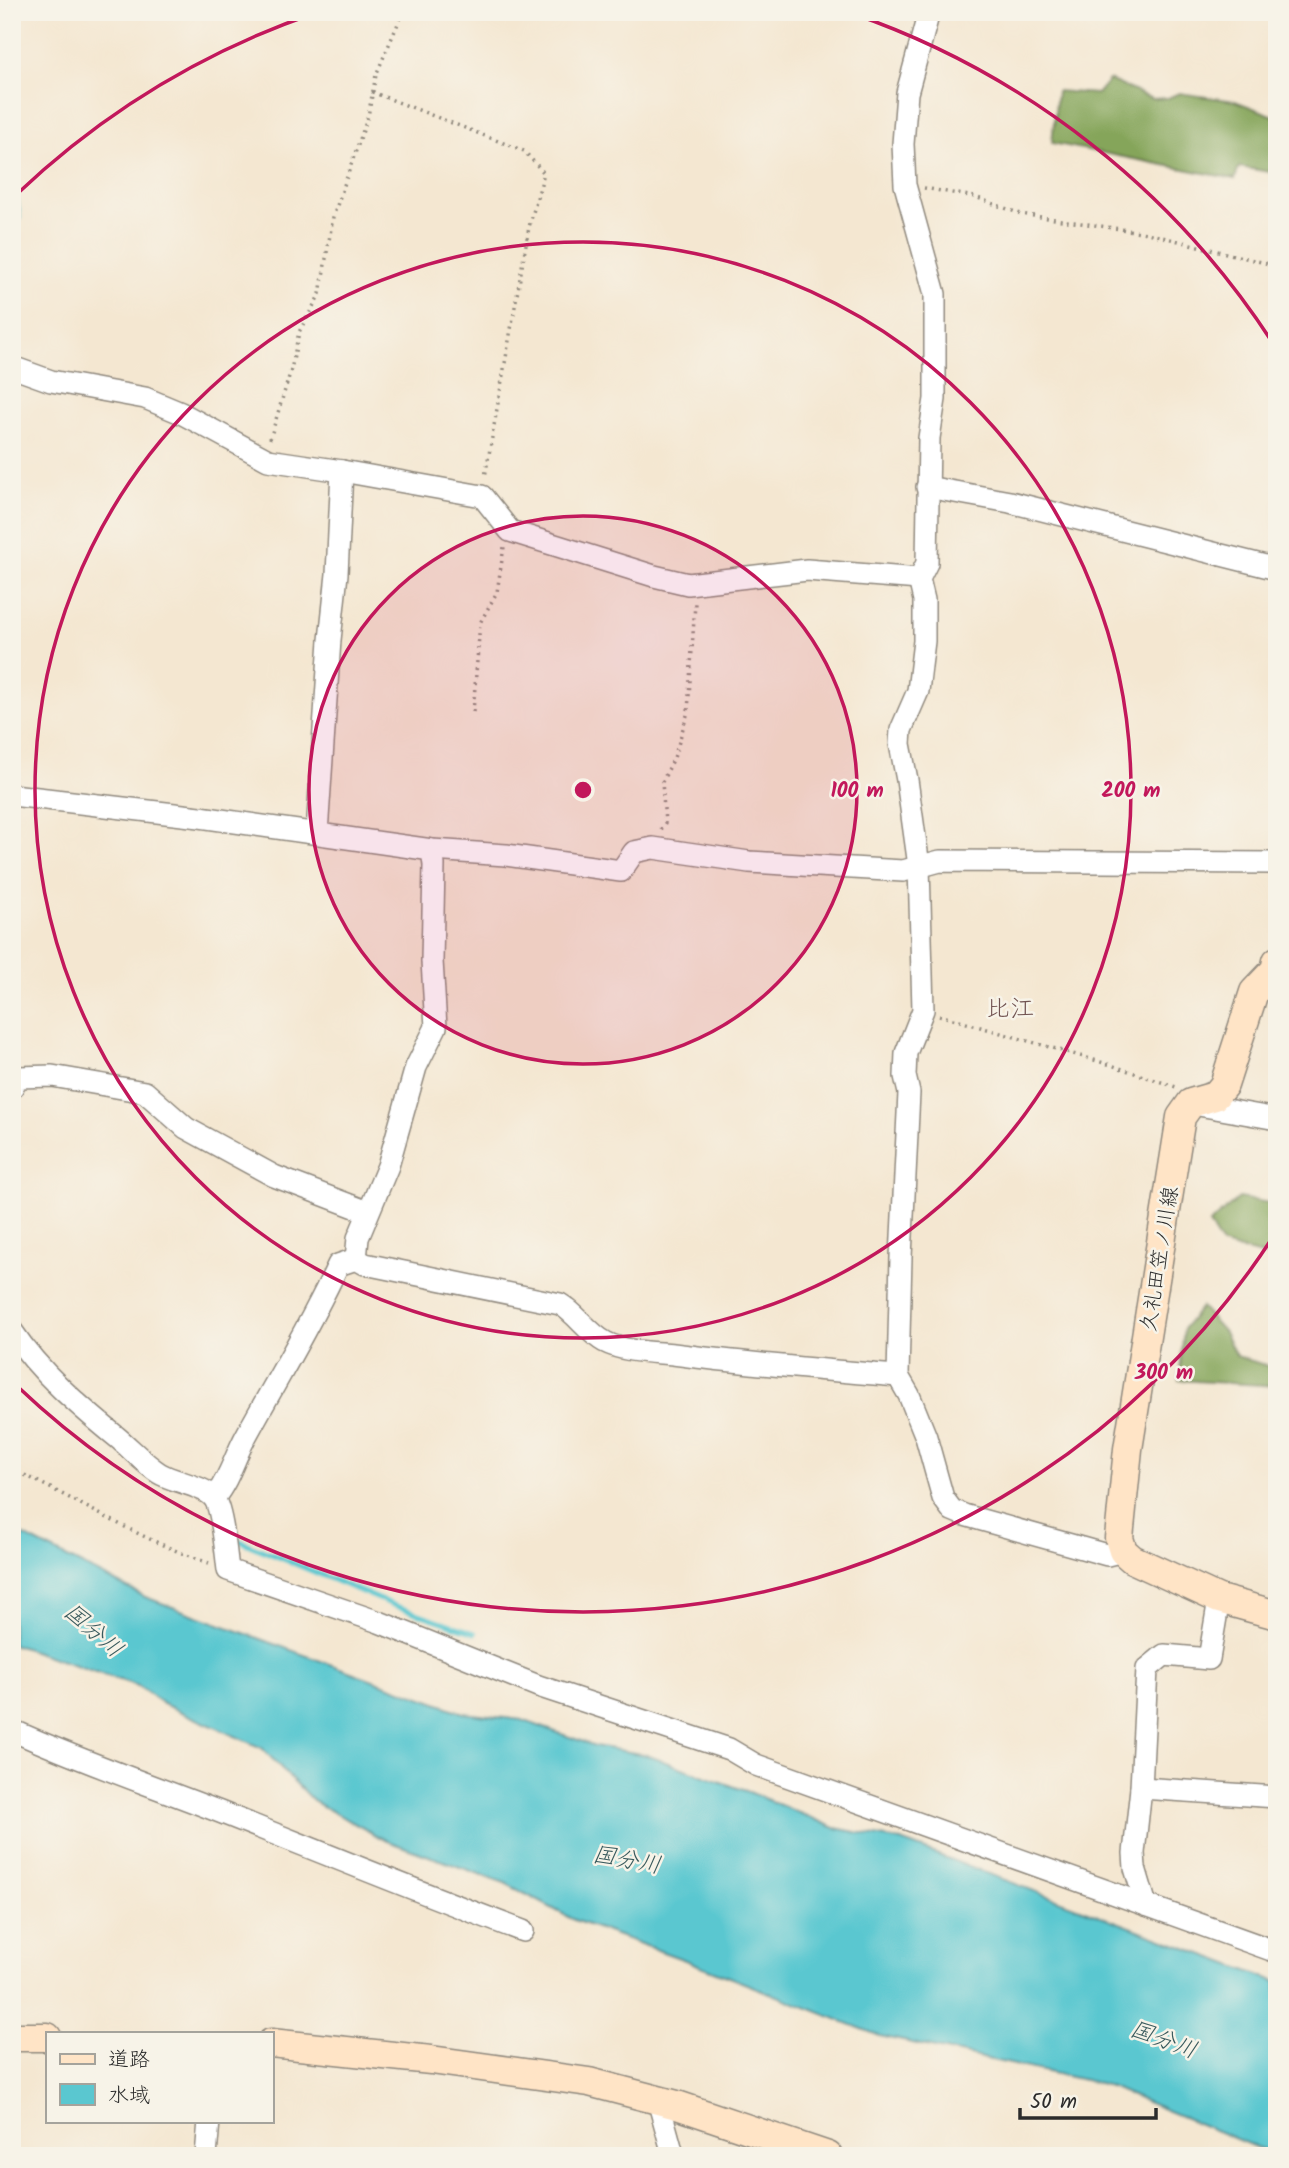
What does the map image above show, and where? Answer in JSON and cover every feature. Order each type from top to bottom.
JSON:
[{"type":"main road","points":[[1191,1104],[1215,1096],[1224,1084],[1254,992],[1276,970],[1277,961]]},
{"type":"main road","name":"久礼田笠ノ川線","points":[[1124,1552],[1119,1538],[1128,1450],[1181,1117],[1191,1104]]},
{"type":"main road","points":[[1124,1552],[1132,1559],[1219,1599],[1277,1615]]},
{"type":"main road","points":[[12,2037],[46,2037]]},
{"type":"main road","points":[[273,2043],[431,2060],[589,2082],[658,2100],[828,2156]]},
{"type":"street","points":[[929,12],[907,93],[903,144],[905,185],[935,294],[935,399],[929,438],[927,563],[919,579],[924,600],[924,641],[918,691],[901,730],[900,744],[919,866],[923,1010],[906,1053],[905,1076],[909,1093],[898,1376],[926,1437],[943,1499],[952,1510],[964,1516],[1107,1555],[1124,1552]]},
{"type":"street","points":[[12,367],[51,381],[145,398],[181,413],[268,460],[482,496],[510,531],[688,584],[807,570],[919,579]]},
{"type":"street","points":[[317,833],[337,574],[342,471]]},
{"type":"street","points":[[927,487],[1010,502],[1277,569]]},
{"type":"street","points":[[12,795],[621,871],[634,852],[653,848],[749,862],[903,871],[940,861],[1277,863]]},
{"type":"street","points":[[355,1259],[358,1238],[388,1166],[416,1067],[436,1027],[432,961],[432,849]]},
{"type":"street","points":[[12,1088],[18,1077],[52,1076],[145,1093],[186,1128],[274,1176],[368,1212]]},
{"type":"street","points":[[1191,1104],[1277,1119]]},
{"type":"street","points":[[898,1376],[713,1360],[624,1348],[600,1339],[573,1312],[560,1304],[365,1264],[355,1259],[338,1265],[218,1494],[228,1570],[379,1622],[538,1686],[729,1749],[756,1765],[1277,1952]]},
{"type":"street","points":[[12,1331],[50,1378],[159,1473],[218,1494]]},
{"type":"street","points":[[1146,1905],[1135,1868],[1135,1853],[1147,1669],[1164,1655],[1209,1659],[1219,1599]]},
{"type":"street","points":[[12,1731],[70,1756],[523,1931]]},
{"type":"street","points":[[1140,1788],[1277,1797]]},
{"type":"street","points":[[658,2100],[675,2156]]},
{"type":"street","points":[[206,2156],[209,2122]]},
{"type":"path","points":[[268,460],[271,433],[292,370],[299,332],[320,294],[333,217],[368,116],[376,75],[403,12]]},
{"type":"path","points":[[372,92],[524,151],[544,173],[529,227],[482,496]]},
{"type":"path","points":[[905,185],[975,197],[1021,214],[1147,233],[1277,266]]},
{"type":"path","points":[[473,712],[481,623],[497,592],[507,528]]},
{"type":"path","points":[[653,848],[665,823],[662,782],[674,758],[688,712],[696,583]]},
{"type":"path","points":[[923,1010],[1111,1065],[1182,1090],[1191,1104]]},
{"type":"path","points":[[12,1469],[182,1554],[228,1570]]},
{"type":"green space","points":[[1109,80],[1152,99],[1168,98],[1179,93],[1235,101],[1277,117],[1277,173],[1239,167],[1235,179],[1052,143],[1057,91],[1097,94]]},
{"type":"green space","points":[[1239,1198],[1277,1204],[1277,1259],[1222,1245],[1209,1224]]},
{"type":"green space","points":[[1201,1307],[1224,1332],[1236,1356],[1277,1369],[1277,1386],[1179,1380],[1184,1328]]},
{"type":"water","name":"国分川","points":[[12,1530],[145,1597],[464,1713],[522,1720],[595,1746],[646,1755],[749,1792],[835,1828],[901,1841],[1277,1982],[1277,2156],[1103,2084],[880,2036],[574,1920],[505,1883],[387,1841],[313,1801],[262,1748],[163,1704],[138,1686],[12,1644]]},
{"type":"waterway","points":[[12,166],[19,217],[12,238]]},
{"type":"waterway","points":[[222,1494],[230,1501],[231,1523]]},
{"type":"waterway","points":[[232,1536],[393,1605],[475,1633]]},
{"type":"district","name":"比江","points":[[1010,1008]]}]
